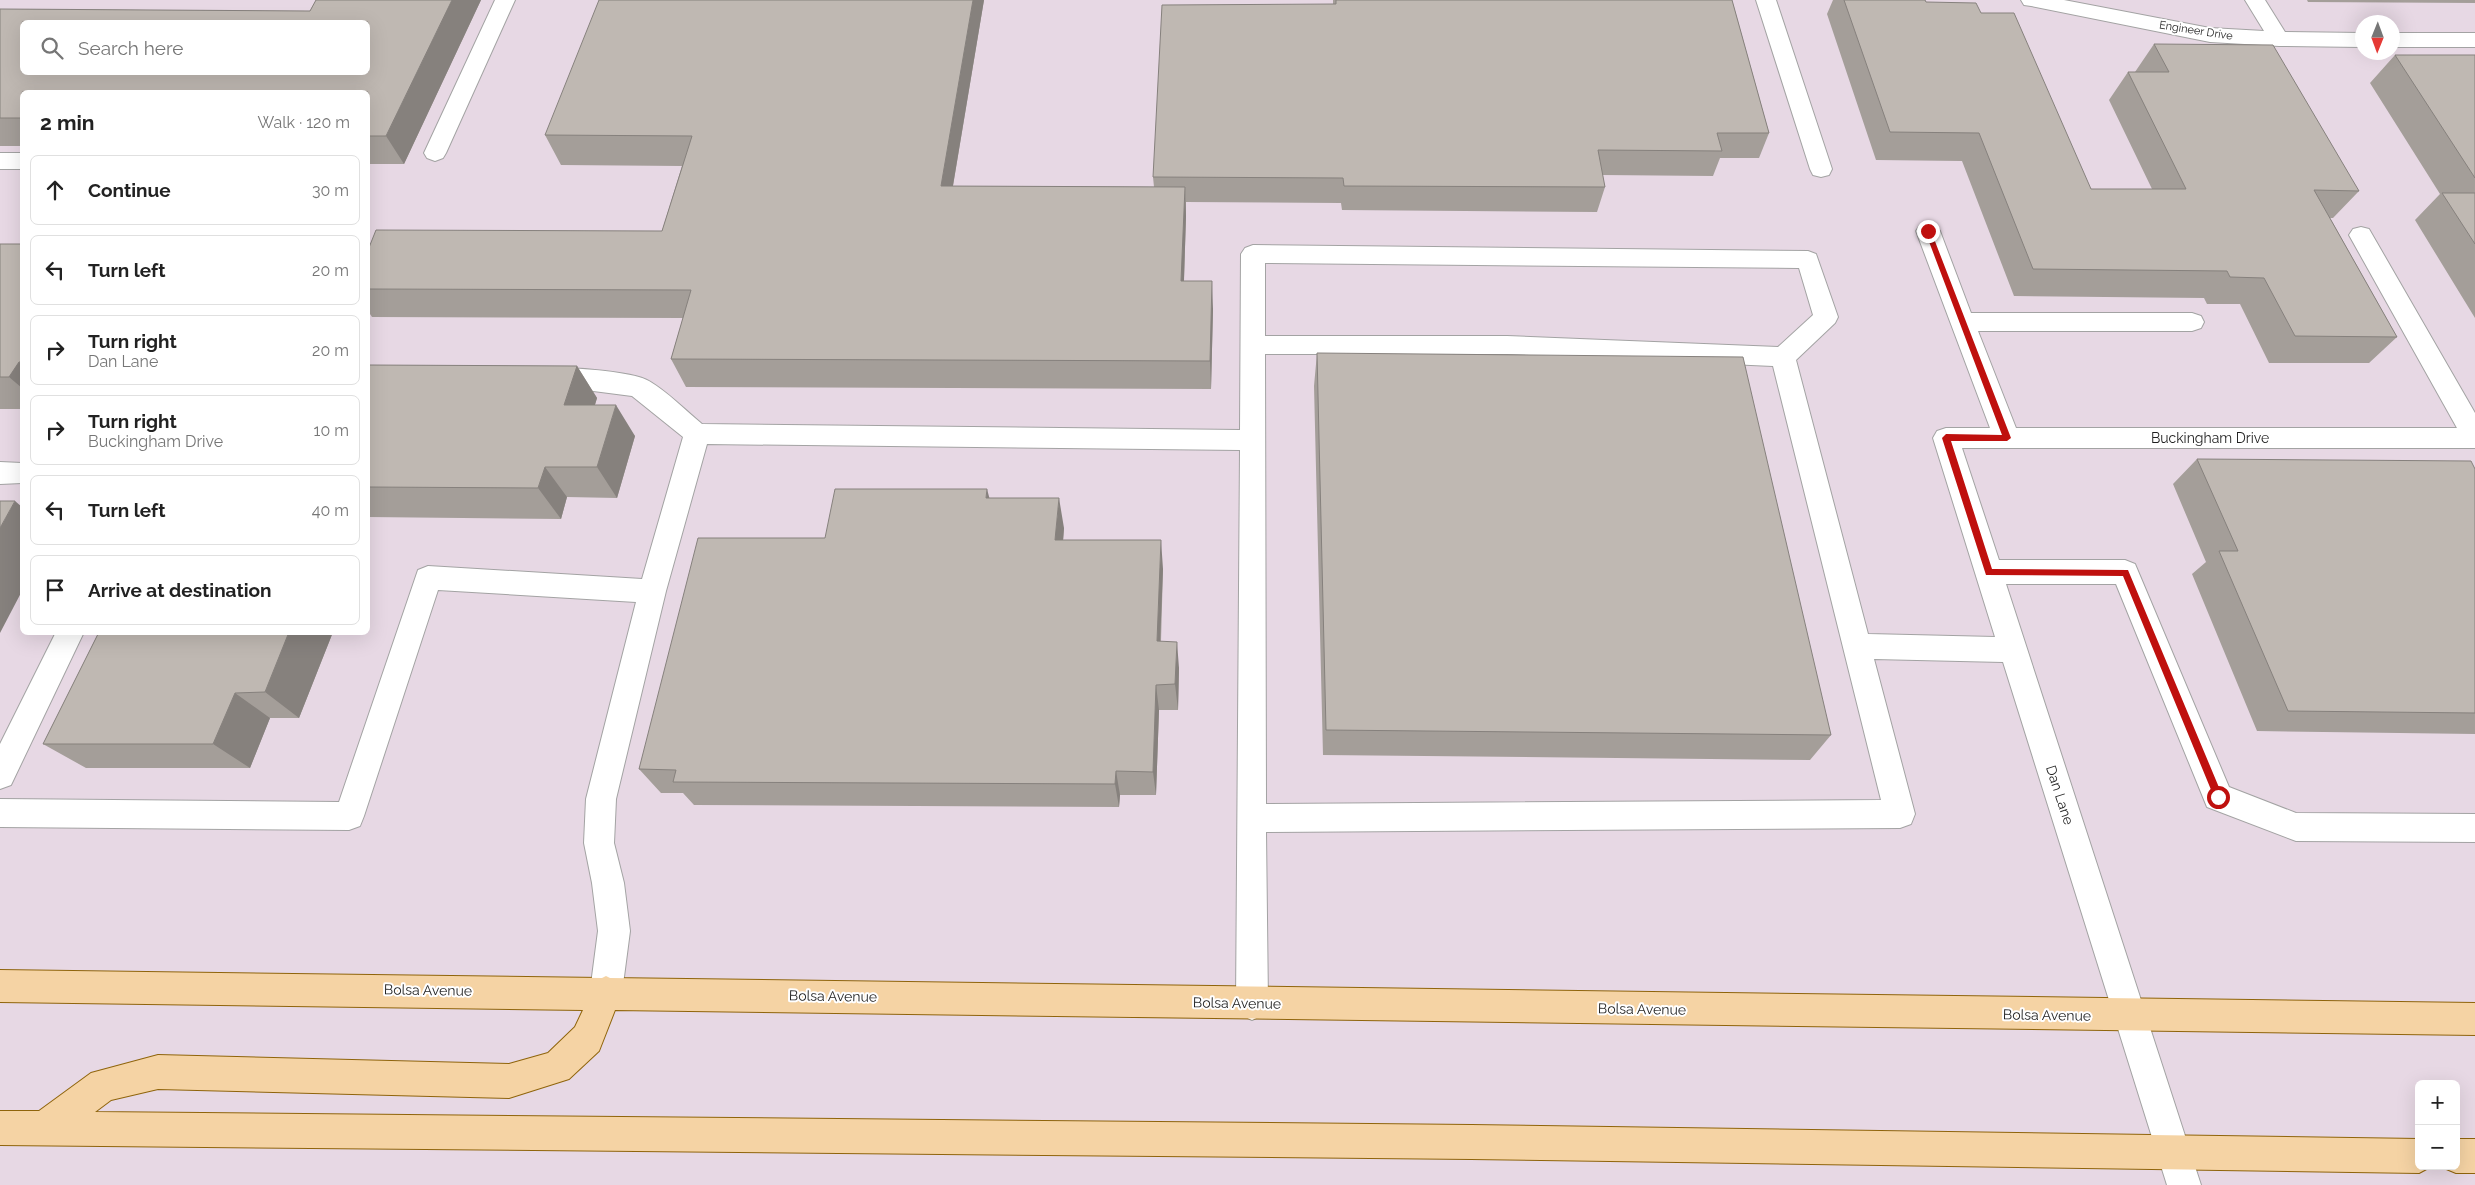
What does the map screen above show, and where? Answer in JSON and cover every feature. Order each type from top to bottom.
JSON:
[{"type":"main road","name":"Bolsa Avenue","points":[[0,986],[606,992],[1252,1004],[2475,1019]]},
{"type":"main road","points":[[46,1127],[103,1085],[158,1072],[510,1081],[557,1067],[569,1056],[587,1039],[606,992]]},
{"type":"main road","points":[[0,1128],[1422,1142],[2415,1156]]},
{"type":"main road","points":[[2460,1156],[2475,1156]]},
{"type":"street","points":[[435,153],[505,0]]},
{"type":"street","points":[[1766,0],[1821,169]]},
{"type":"street","name":"Engineer Drive","points":[[2031,0],[2210,35],[2279,40],[2355,40]]},
{"type":"street","points":[[2255,0],[2279,40]]},
{"type":"street","points":[[2400,40],[2475,40]]},
{"type":"street","points":[[0,161],[20,161]]},
{"type":"street","points":[[1928,231],[2007,438]]},
{"type":"street","points":[[2361,235],[2475,437]]},
{"type":"street","points":[[1252,1004],[1252,254],[1808,260],[1826,317],[1782,357],[1506,345],[1253,345]]},
{"type":"street","points":[[1963,322],[2192,322]]},
{"type":"street","points":[[1252,818],[1900,814],[1782,357]]},
{"type":"street","points":[[521,376],[570,377],[639,387],[697,434],[1252,440]]},
{"type":"street","points":[[606,992],[614,931],[608,884],[599,843],[601,799],[652,591],[697,434]]},
{"type":"street","name":"Buckingham Drive","points":[[1946,438],[2475,437]]},
{"type":"street","name":"Dan Lane","points":[[1946,438],[2184,1185]]},
{"type":"street","points":[[0,473],[20,473]]},
{"type":"street","points":[[1989,572],[2125,572],[2218,797],[2296,827],[2475,828]]},
{"type":"street","points":[[0,813],[349,816],[428,578],[652,591]]},
{"type":"street","points":[[0,775],[69,635]]},
{"type":"street","points":[[1856,646],[2014,650]]},
{"type":"shaded area","points":[[0,0],[2475,0],[2475,1185],[0,1185]]},
{"type":"building","points":[[316,0],[452,0],[386,136],[370,136],[370,90],[20,90],[20,118],[0,118],[0,9],[310,11]]},
{"type":"building","points":[[599,0],[973,0],[941,186],[1185,187],[1181,281],[1212,281],[1210,361],[671,359],[691,290],[370,289],[370,245],[376,230],[662,231],[692,136],[545,135]]},
{"type":"building","points":[[1336,0],[1732,0],[1769,133],[1717,133],[1722,151],[1598,150],[1605,187],[1344,186],[1343,178],[1153,177],[1162,5],[1336,4]]},
{"type":"building","points":[[1844,0],[1925,0],[1926,2],[1976,3],[1981,13],[2014,13],[2091,189],[2186,189],[2128,72],[2169,72],[2154,44],[2273,45],[2359,191],[2314,190],[2397,337],[2295,336],[2264,278],[2230,277],[2227,271],[2033,269],[1979,133],[1890,132]]},
{"type":"building","points":[[2400,55],[2475,55],[2475,178],[2398,60],[2400,60]]},
{"type":"building","points":[[2442,193],[2475,193],[2475,244]]},
{"type":"building","points":[[0,244],[20,244],[20,362],[9,377],[0,377]]},
{"type":"building","points":[[1317,353],[1743,357],[1831,735],[1326,730]]},
{"type":"building","points":[[370,365],[577,366],[564,405],[616,405],[597,467],[545,467],[538,488],[370,487]]},
{"type":"building","points":[[2197,459],[2471,461],[2475,469],[2475,713],[2288,711],[2219,551],[2238,551]]},
{"type":"building","points":[[835,489],[987,489],[986,498],[1059,498],[1055,540],[1161,540],[1157,641],[1177,642],[1175,684],[1156,685],[1153,772],[1116,771],[1115,784],[673,782],[676,770],[639,769],[698,538],[825,538]]},
{"type":"building","points":[[0,501],[15,501],[0,528]]},
{"type":"building","points":[[98,635],[288,635],[265,692],[235,693],[213,744],[43,744]]},
{"type":"route","points":[[1928,231],[2007,438],[1946,438],[1989,572],[2125,572],[2218,797]]}]
